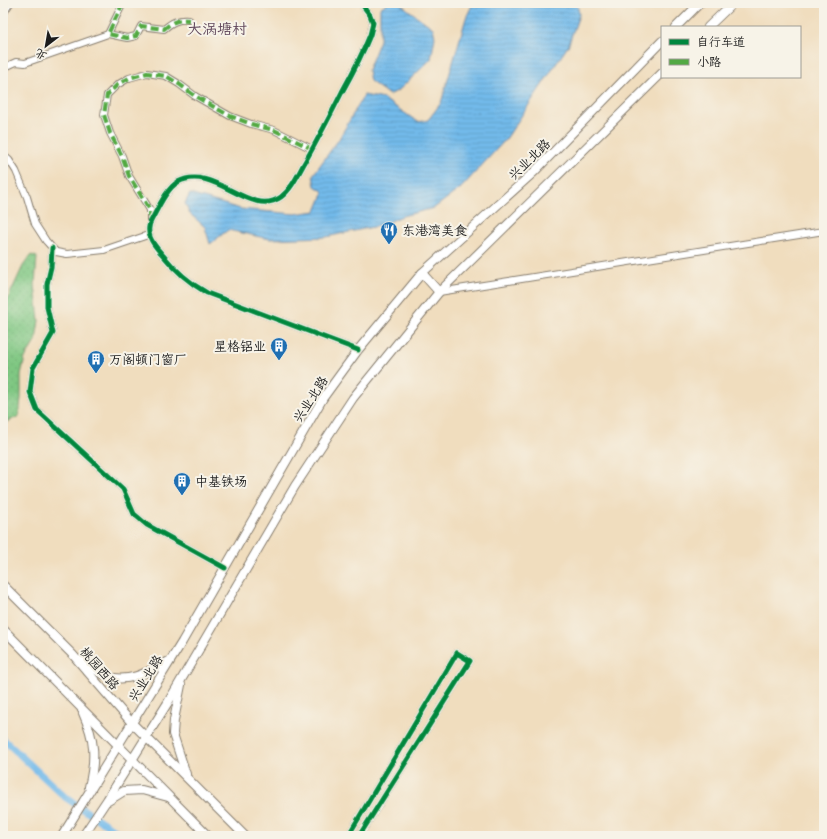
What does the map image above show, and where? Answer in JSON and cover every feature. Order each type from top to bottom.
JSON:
[{"type":"main road","points":[[677,26],[700,3]]},
{"type":"main road","points":[[709,26],[733,3]]},
{"type":"main road","name":"兴业北路","points":[[62,836],[170,661],[323,398],[358,350],[422,273],[534,172],[661,42]]},
{"type":"main road","points":[[85,832],[106,803],[147,737],[295,486],[352,398],[439,292],[661,74]]},
{"type":"main road","points":[[422,273],[439,292]]},
{"type":"main road","name":"桃园西路","points":[[3,585],[73,656],[131,722],[245,836]]},
{"type":"main road","points":[[3,629],[208,836]]},
{"type":"main road","points":[[73,656],[104,675],[114,678],[131,678],[170,661]]},
{"type":"main road","points":[[184,675],[176,704],[173,734],[187,777]]},
{"type":"main road","points":[[81,708],[92,738],[93,748],[93,772],[88,794]]},
{"type":"main road","points":[[106,803],[124,791],[142,790],[170,798]]},
{"type":"street","points":[[3,14],[10,3]]},
{"type":"street","points":[[108,34],[123,3]]},
{"type":"street","points":[[150,222],[166,194],[178,182],[189,179],[206,178],[252,200],[267,202],[279,198],[288,192],[312,149],[370,35],[373,23],[370,15],[361,3]]},
{"type":"street","points":[[3,68],[16,62],[25,63],[108,34],[127,38],[136,36],[141,26],[164,29],[172,22],[181,19],[189,20]]},
{"type":"street","points":[[312,149],[274,130],[251,124],[230,116],[195,96],[166,76],[147,73],[129,78],[117,85],[107,96],[104,115],[110,133],[122,156],[129,176],[150,210],[148,235],[155,247],[167,261],[193,285],[207,293],[358,350]]},
{"type":"street","points":[[3,155],[9,160],[16,171],[27,197],[35,224],[46,241],[56,252],[67,254],[104,250],[148,235]]},
{"type":"street","points":[[439,292],[824,231]]},
{"type":"street","points":[[52,248],[51,267],[47,284],[47,307],[53,333],[32,368],[30,392],[37,410],[123,489],[134,514],[148,525],[224,568]]},
{"type":"street","points":[[348,836],[457,653],[470,661],[359,836]]},
{"type":"green space","points":[[31,255],[37,257],[35,285],[39,320],[36,340],[25,358],[21,374],[19,416],[3,424],[3,309],[23,266]]},
{"type":"water","points":[[387,3],[399,3],[433,28],[435,37],[431,59],[399,90],[389,95],[370,81],[368,70],[380,40],[380,8]]},
{"type":"water","points":[[473,3],[577,3],[579,15],[568,46],[506,139],[461,188],[434,208],[402,216],[382,225],[326,237],[270,239],[228,230],[210,244],[205,227],[189,213],[185,203],[190,194],[241,209],[295,214],[316,211],[324,192],[315,186],[313,175],[339,139],[364,95],[384,99],[418,122],[428,120],[441,103],[466,18]]},
{"type":"waterway","points":[[3,739],[65,797],[117,832],[120,836]]},
{"type":"marked path","points":[[123,3],[108,34],[127,38],[136,36],[141,26],[164,29],[175,22],[189,20]]},
{"type":"marked path","points":[[150,220],[150,210],[129,176],[122,156],[110,133],[104,115],[107,95],[117,85],[129,78],[147,73],[166,76],[195,96],[230,116],[251,124],[274,130],[312,149]]},
{"type":"cycle path","points":[[358,350],[207,293],[200,289],[166,259],[152,241],[149,228],[157,209],[170,189],[178,182],[191,178],[205,179],[244,197],[257,201],[269,202],[285,194],[319,136],[357,64],[370,35],[373,23],[370,15],[361,3]]},
{"type":"cycle path","points":[[52,248],[51,267],[47,284],[47,307],[53,333],[33,368],[30,392],[37,410],[123,489],[134,514],[147,525],[225,568]]},
{"type":"cycle path","points":[[348,836],[457,653],[470,661],[359,836]]},
{"type":"place","name":"东港湾美食","points":[[389,245]]},
{"type":"place","name":"星格铝业","points":[[279,361]]},
{"type":"place","name":"万阁顿门窗厂","points":[[96,374]]},
{"type":"place","name":"中基铁场","points":[[182,496]]},
{"type":"district","name":"大涡塘村","points":[[217,29]]}]
